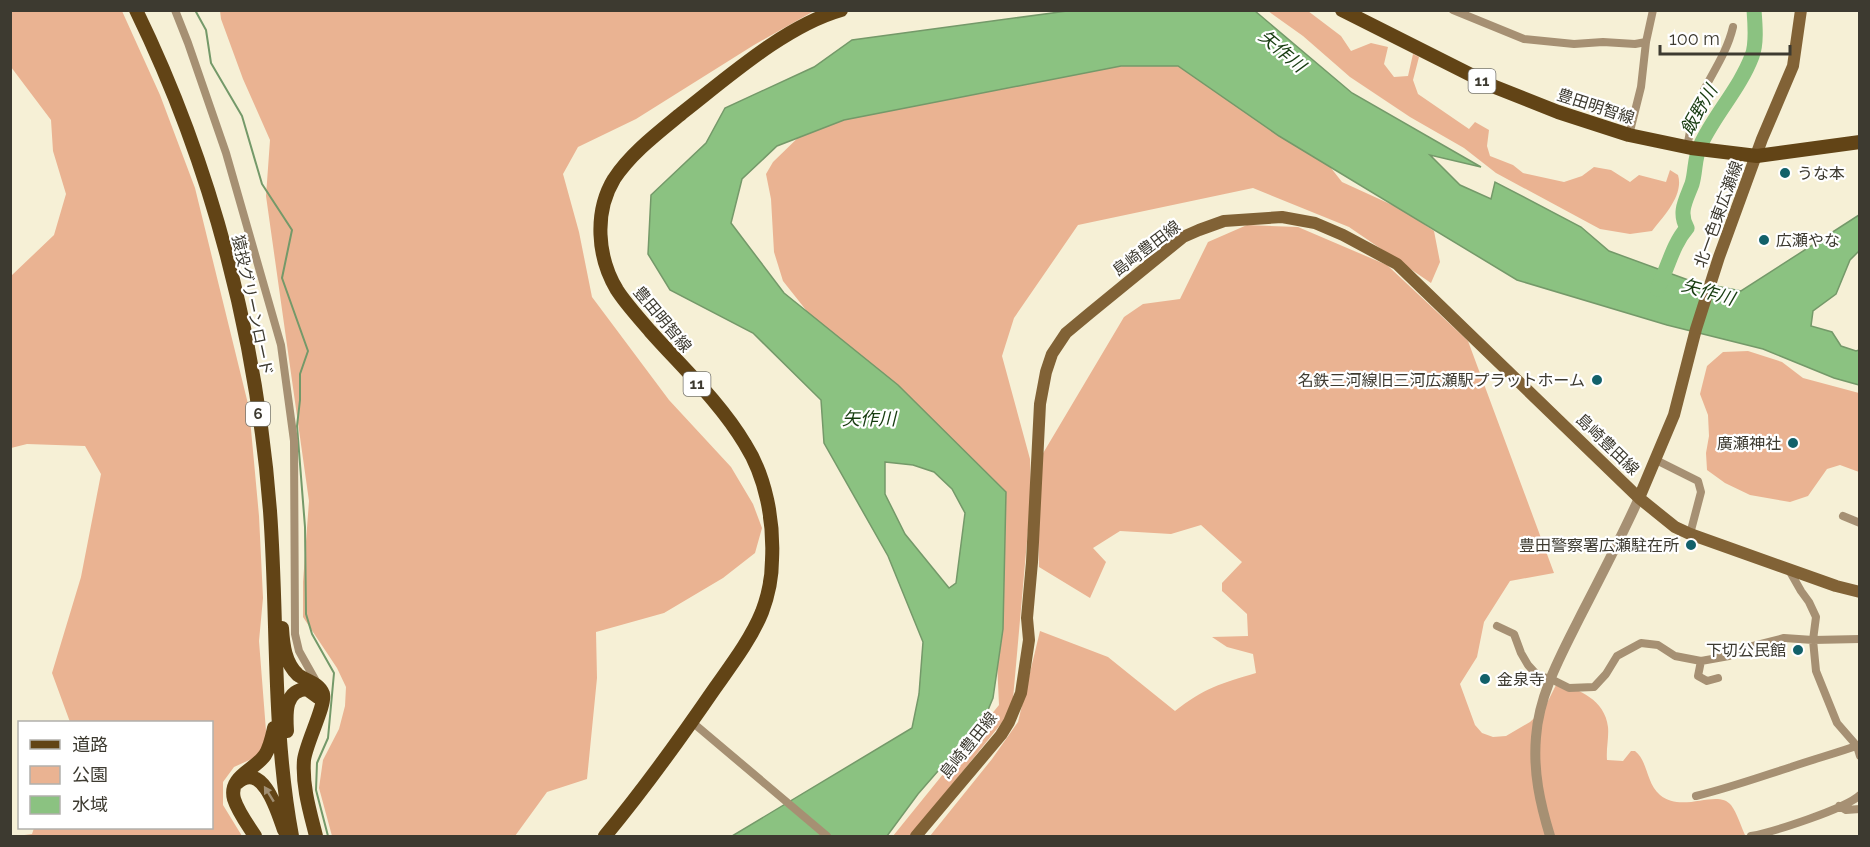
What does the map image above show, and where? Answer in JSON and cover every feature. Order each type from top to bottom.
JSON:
[{"type":"main road","name":"猿投グリーンロード","points":[[136,10],[176,101],[207,185],[245,340],[266,471],[277,710],[290,835]]},
{"type":"main road","name":"豊田明智線","points":[[605,837],[692,722],[744,645],[763,609],[772,562],[773,536],[769,506],[755,462],[740,436],[729,420],[617,290],[602,252],[600,226],[604,201],[615,179],[632,158],[661,130],[783,38],[841,10]]},
{"type":"main road","name":"豊田明智線","points":[[1342,10],[1495,87],[1558,112],[1629,135],[1689,147],[1757,156],[1860,142]]},
{"type":"main road","name":"北一色東広瀬線","points":[[1639,498],[1674,415],[1687,362],[1719,257],[1762,139],[1793,66],[1801,10]]},
{"type":"main road","name":"島崎豊田線","points":[[916,837],[1001,735],[1021,693],[1029,640],[1027,618],[1040,404],[1052,354],[1066,333],[1184,237],[1224,221],[1254,218],[1293,219],[1315,223],[1397,264],[1639,498],[1675,527],[1789,569],[1860,592]]},
{"type":"main road","points":[[266,471],[276,534],[283,641],[288,663],[299,676],[320,688],[323,699],[306,750],[304,771],[306,794],[316,837]]},
{"type":"main road","points":[[290,835],[286,725],[288,705],[292,694],[307,689],[315,694],[320,703],[318,717]]},
{"type":"main road","points":[[255,837],[234,800],[234,787],[240,776],[259,762],[268,750],[277,710]]},
{"type":"main road","points":[[234,787],[245,778],[260,782],[271,795],[290,835]]},
{"type":"street","points":[[175,10],[189,42],[226,153],[281,345],[294,441],[295,634],[299,651],[320,688]]},
{"type":"street","points":[[1453,10],[1524,39],[1574,44],[1646,42]]},
{"type":"street","points":[[1629,135],[1641,87],[1646,42],[1653,10]]},
{"type":"street","points":[[1689,147],[1696,108],[1714,75],[1731,37],[1733,27]]},
{"type":"street","points":[[1656,460],[1698,481],[1701,492],[1690,534]]},
{"type":"street","points":[[1550,837],[1538,794],[1536,766],[1536,736],[1542,702],[1558,660],[1639,498]]},
{"type":"street","points":[[1843,516],[1860,523]]},
{"type":"street","points":[[1789,569],[1816,617],[1813,640],[1816,670],[1837,723],[1858,745],[1860,756]]},
{"type":"street","points":[[1497,626],[1515,634],[1521,653],[1538,676],[1551,679],[1569,688],[1594,687],[1606,674],[1617,656],[1641,643],[1658,645],[1675,656],[1701,661],[1729,656],[1737,650],[1784,638],[1860,639]]},
{"type":"street","points":[[1701,661],[1698,676],[1707,681],[1718,678]]},
{"type":"street","points":[[692,722],[743,763],[827,837]]},
{"type":"street","points":[[1696,796],[1835,755],[1858,745]]},
{"type":"street","points":[[1751,837],[1773,832],[1839,806],[1860,795]]},
{"type":"street","points":[[1839,806],[1846,810],[1860,809]]},
{"type":"green space","points":[[11,11],[122,11],[160,95],[195,188],[249,408],[259,516],[263,598],[259,641],[266,731],[265,745],[256,757],[234,767],[223,782],[223,805],[242,836],[17,836],[32,834],[34,829],[213,829],[213,721],[70,721],[52,673],[81,577],[101,474],[85,446],[27,444],[11,448],[11,276],[54,235],[66,194],[53,151],[51,120],[11,67]]},
{"type":"green space","points":[[220,11],[814,11],[754,45],[636,119],[578,147],[563,174],[579,232],[592,297],[669,400],[731,467],[753,504],[762,528],[755,553],[723,578],[664,613],[596,632],[597,678],[587,779],[547,792],[515,836],[332,836],[319,788],[323,760],[339,729],[345,706],[346,687],[337,668],[303,617],[303,582],[309,501],[266,196],[270,140],[243,79]]},
{"type":"green space","points":[[1268,11],[1308,11],[1341,36],[1351,51],[1371,43],[1388,47],[1384,64],[1394,77],[1408,76],[1413,54],[1419,57],[1413,80],[1418,94],[1469,129],[1475,122],[1489,130],[1487,146],[1490,156],[1513,165],[1523,173],[1564,182],[1582,176],[1594,167],[1611,170],[1630,182],[1639,175],[1666,182],[1670,170],[1678,175],[1676,198],[1652,231],[1630,234],[1600,229],[1496,173],[1464,148],[1410,117],[1350,77],[1303,36]]},
{"type":"green space","points":[[1193,59],[1316,149],[1342,182],[1401,209],[1434,231],[1440,262],[1431,283],[1349,227],[1253,188],[1078,225],[1014,318],[1002,356],[1030,459],[1031,496],[1012,710],[911,836],[893,836],[999,705],[995,617],[1003,503],[825,334],[783,281],[774,252],[771,199],[766,174],[773,162],[809,127],[1086,66]]},
{"type":"green space","points":[[1247,225],[1298,227],[1387,265],[1468,341],[1554,573],[1510,581],[1484,622],[1477,657],[1460,684],[1475,725],[1482,733],[1493,737],[1506,736],[1530,722],[1544,709],[1557,683],[1582,692],[1596,703],[1606,718],[1607,760],[1623,761],[1631,751],[1635,751],[1642,760],[1655,790],[1660,795],[1679,802],[1725,800],[1733,808],[1745,835],[1748,836],[930,836],[992,759],[1018,722],[1040,631],[1108,657],[1175,711],[1213,688],[1256,673],[1253,654],[1227,647],[1212,637],[1248,636],[1247,614],[1222,591],[1222,583],[1242,562],[1201,525],[1171,534],[1120,531],[1093,548],[1106,562],[1090,598],[1039,567],[1038,504],[1042,455],[1124,317],[1143,304],[1180,299],[1208,242]]},
{"type":"green space","points":[[1748,351],[1782,362],[1803,378],[1859,393],[1859,472],[1840,465],[1827,469],[1808,496],[1790,502],[1750,495],[1725,483],[1707,470],[1708,415],[1700,394],[1707,366],[1723,352]]},
{"type":"water","name":"矢作川","points":[[1067,11],[1255,11],[1352,93],[1481,167],[1430,155],[1460,185],[1491,199],[1495,182],[1581,227],[1609,251],[1691,281],[1741,291],[1859,215],[1859,251],[1850,260],[1836,294],[1813,311],[1811,326],[1832,332],[1841,346],[1859,350],[1859,385],[1834,378],[1763,349],[1667,325],[1517,280],[1279,136],[1178,66],[1121,66],[844,120],[777,146],[742,179],[731,223],[784,293],[898,385],[1006,492],[1003,629],[993,698],[985,717],[918,794],[887,836],[732,836],[912,728],[919,694],[923,642],[888,556],[824,443],[821,400],[753,333],[670,290],[648,254],[651,195],[706,143],[725,108],[814,67],[852,40]],"holes":[[[885,462],[913,465],[934,472],[952,489],[965,513],[956,583],[949,588],[905,534],[885,494]]]},
{"type":"waterway","points":[[195,10],[206,30],[211,63],[242,116],[262,184],[292,230],[282,278],[308,351],[300,374],[297,426],[305,527],[306,614],[312,634],[334,673],[328,738],[317,763],[316,790],[328,836]]},
{"type":"waterway","name":"飯野川","points":[[1657,289],[1674,249],[1687,228],[1683,211],[1692,184],[1699,149],[1713,122],[1741,79],[1754,51],[1754,10]]},
{"type":"place","name":"うな本","points":[[1785,173]]},
{"type":"place","name":"広瀬やな","points":[[1764,240]]},
{"type":"place","name":"名鉄三河線旧三河広瀬駅プラットホーム","points":[[1597,380]]},
{"type":"place","name":"廣瀬神社","points":[[1793,443]]},
{"type":"place","name":"豊田警察署広瀬駐在所","points":[[1691,545]]},
{"type":"place","name":"下切公民館","points":[[1798,650]]},
{"type":"place","name":"金泉寺","points":[[1485,679]]}]
